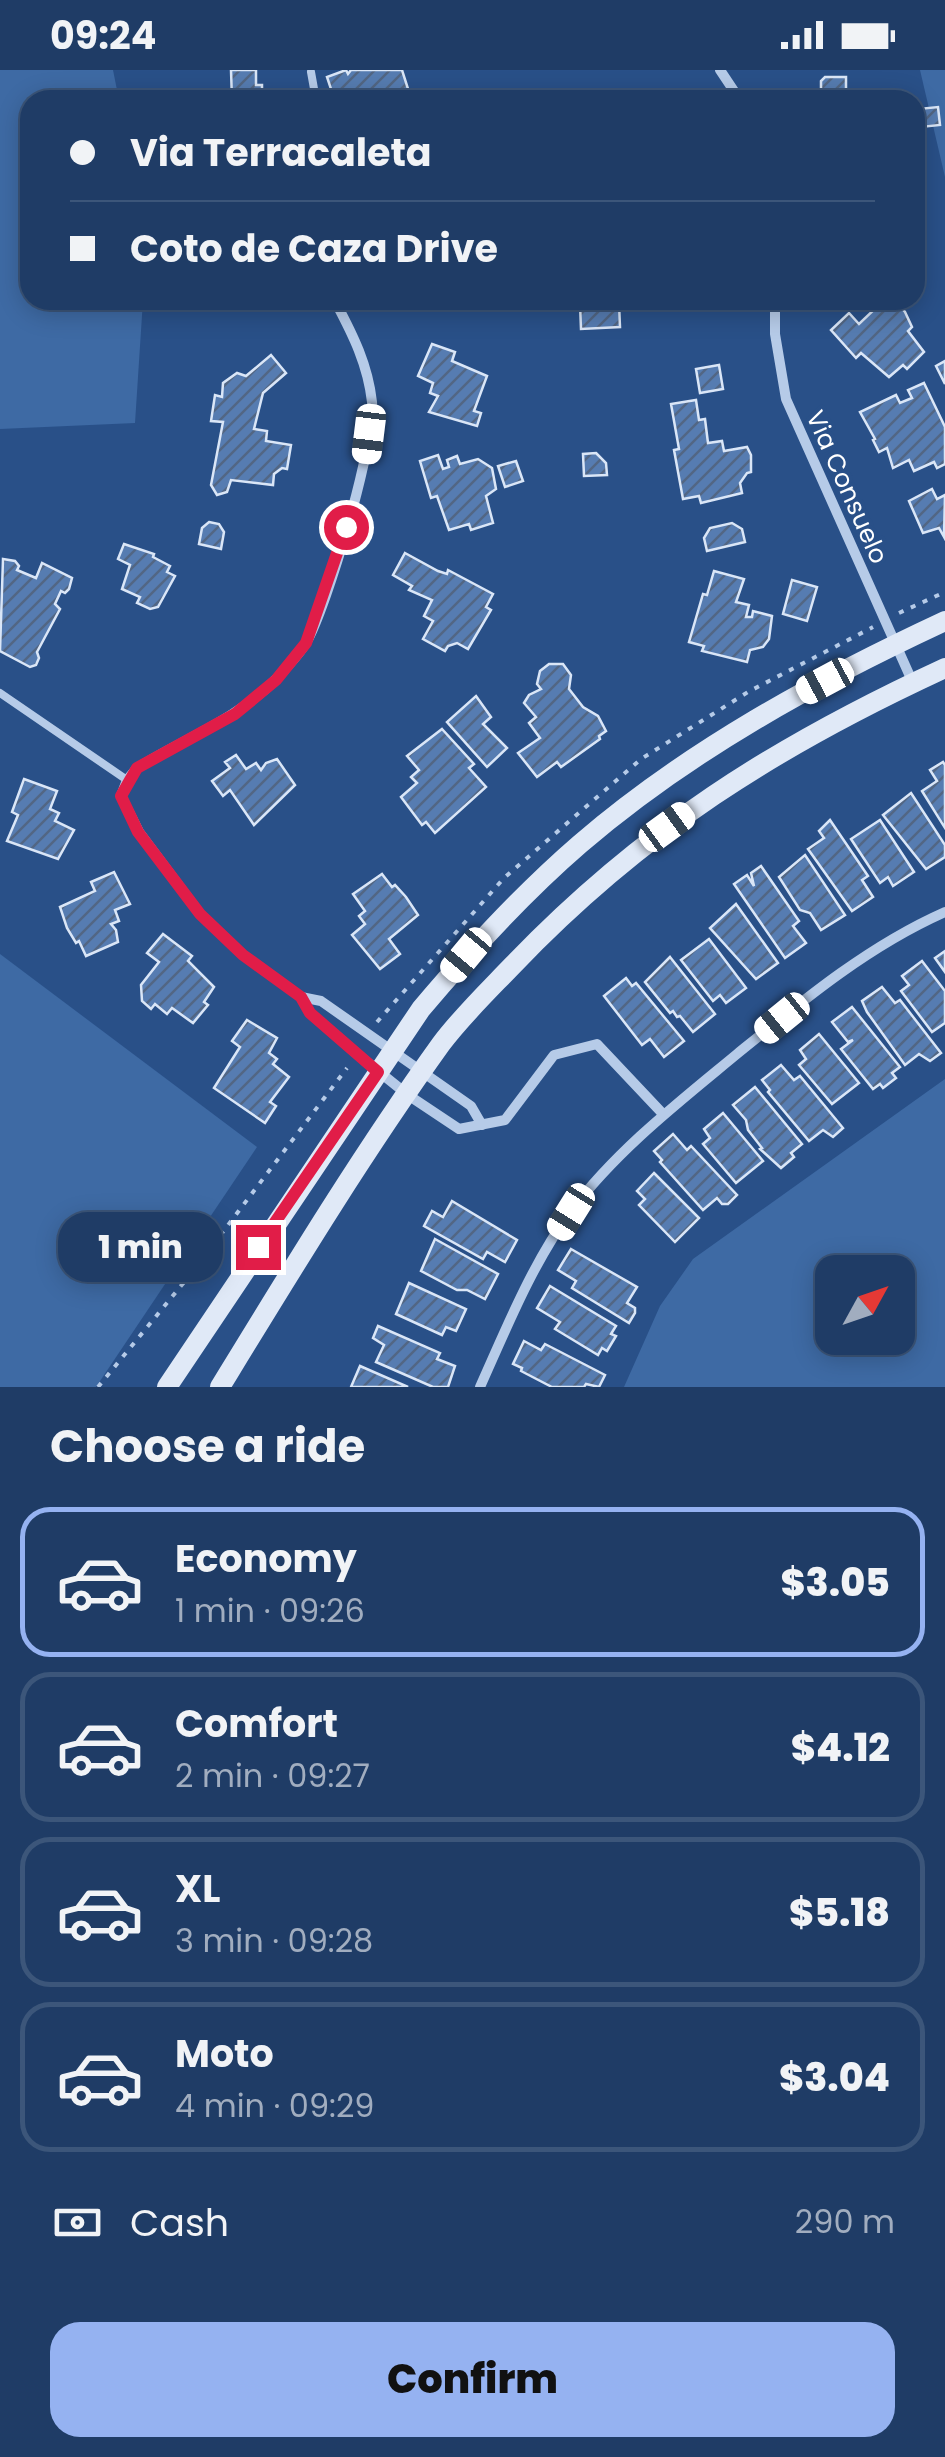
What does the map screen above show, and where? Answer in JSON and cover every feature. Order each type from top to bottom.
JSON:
[{"type":"main road","points":[[167,1387],[420,1009],[466,955],[579,845],[701,755],[790,699],[945,621]]},
{"type":"main road","points":[[220,1387],[303,1251],[450,1033],[544,932],[635,850],[763,761],[824,726],[945,668]]},
{"type":"street","points":[[340,310],[362,353],[372,405],[365,462],[306,643],[276,680],[235,714],[137,768],[121,796],[138,832],[200,914],[243,955],[301,997],[310,1013],[378,1072],[460,1130],[505,1120],[554,1055],[597,1044],[663,1114]]},
{"type":"street","name":"Via Consuelo","points":[[775,310],[786,399],[913,682]]},
{"type":"street","points":[[480,1387],[529,1280],[571,1212],[616,1159],[663,1114],[834,977],[945,912]]},
{"type":"street","points":[[301,997],[321,1000],[471,1106],[482,1125]]},
{"type":"lane","points":[[0,693],[127,780]]},
{"type":"shaded area","points":[[0,70],[113,70],[117,90],[20,90],[20,310],[142,310],[135,423],[0,429]]},
{"type":"shaded area","points":[[920,70],[945,70],[945,177],[925,90]]},
{"type":"shaded area","points":[[0,954],[257,1147],[96,1387],[0,1387]]},
{"type":"shaded area","points":[[945,1079],[945,1387],[624,1387],[660,1306],[693,1259]]},
{"type":"building","points":[[231,70],[256,70],[256,85],[262,85],[262,90],[232,90]]},
{"type":"building","points":[[346,70],[348,74],[351,70],[402,70],[408,90],[331,90],[327,77]]},
{"type":"building","points":[[825,77],[846,77],[846,90],[821,90]]},
{"type":"building","points":[[938,107],[940,125],[925,127],[925,108]]},
{"type":"building","points":[[580,310],[619,310],[620,327],[581,329]]},
{"type":"building","points":[[874,310],[903,310],[912,327],[908,331],[924,352],[907,369],[903,365],[889,377],[861,353],[856,358],[831,330],[849,313],[859,324]]},
{"type":"building","points":[[432,344],[455,352],[452,361],[487,376],[474,411],[481,413],[477,426],[429,412],[438,396],[430,393],[433,383],[418,376]]},
{"type":"building","points":[[271,355],[286,373],[263,393],[254,429],[267,431],[266,441],[291,445],[287,469],[274,474],[273,485],[231,480],[227,492],[217,495],[211,485],[223,422],[211,421],[215,395],[222,397],[223,383],[237,373],[246,376]]},
{"type":"building","points":[[945,361],[945,384],[936,366]]},
{"type":"building","points":[[719,365],[723,389],[700,393],[696,369]]},
{"type":"building","points":[[924,383],[945,427],[945,464],[937,468],[934,462],[914,471],[909,460],[893,468],[887,448],[879,452],[860,412],[896,395],[900,403],[912,398],[908,390]]},
{"type":"building","points":[[696,400],[699,420],[705,419],[708,443],[722,441],[724,451],[747,447],[751,455],[751,472],[740,483],[742,493],[701,503],[699,496],[683,499],[671,404]]},
{"type":"building","points":[[596,453],[606,463],[607,475],[584,476],[583,454]]},
{"type":"building","points":[[438,455],[443,469],[449,467],[447,460],[457,456],[460,464],[478,459],[492,468],[496,489],[486,496],[493,523],[471,530],[469,524],[449,530],[437,496],[431,498],[420,461]]},
{"type":"building","points":[[516,461],[523,481],[505,487],[498,466]]},
{"type":"building","points":[[932,489],[937,499],[945,495],[944,537],[939,528],[923,533],[909,501]]},
{"type":"building","points":[[209,522],[219,524],[224,532],[221,549],[199,544],[202,528]]},
{"type":"building","points":[[732,523],[742,529],[745,542],[707,551],[704,538],[710,528]]},
{"type":"building","points":[[124,544],[154,554],[170,566],[167,572],[175,576],[158,607],[150,609],[137,603],[140,597],[122,589],[130,565],[118,559]]},
{"type":"building","points":[[405,553],[493,594],[486,607],[491,610],[468,649],[457,643],[445,651],[423,639],[433,621],[424,616],[432,600],[409,590],[412,586],[393,575]]},
{"type":"building","points":[[3,559],[15,561],[17,570],[36,578],[42,563],[72,578],[69,589],[61,591],[55,604],[60,609],[37,652],[36,665],[30,667],[0,651]]},
{"type":"building","points":[[714,571],[744,579],[736,602],[749,605],[746,617],[752,617],[753,611],[772,616],[769,639],[763,647],[750,650],[747,662],[702,651],[704,646],[689,642]]},
{"type":"building","points":[[792,580],[817,587],[807,621],[783,614]]},
{"type":"building","points":[[549,664],[563,664],[571,675],[569,689],[583,707],[598,716],[606,731],[561,767],[557,762],[537,777],[518,753],[540,738],[529,723],[536,717],[524,703],[541,689],[537,684],[540,671]]},
{"type":"building","points":[[476,696],[491,717],[483,724],[507,748],[487,767],[447,722]]},
{"type":"building","points":[[442,729],[474,764],[469,768],[486,787],[435,833],[426,822],[422,825],[401,797],[417,783],[411,777],[419,770],[407,756]]},
{"type":"building","points":[[236,755],[246,769],[256,763],[261,770],[277,759],[295,785],[254,825],[230,790],[223,796],[212,781],[230,768],[225,762]]},
{"type":"building","points":[[943,762],[945,828],[922,791],[937,781],[930,770]]},
{"type":"building","points":[[24,779],[57,791],[50,809],[59,813],[55,821],[74,830],[58,859],[7,841],[18,815],[12,812]]},
{"type":"building","points":[[911,793],[945,845],[945,857],[926,869],[883,815]]},
{"type":"building","points":[[830,820],[868,876],[862,880],[873,897],[852,911],[808,849],[824,838],[819,831]]},
{"type":"building","points":[[880,820],[914,872],[893,886],[888,877],[880,883],[851,839]]},
{"type":"building","points":[[805,855],[845,915],[821,930],[810,913],[800,910],[779,877]]},
{"type":"building","points":[[761,866],[799,921],[793,926],[806,943],[785,958],[734,884],[747,875],[754,886],[751,873]]},
{"type":"building","points":[[114,872],[130,904],[115,910],[119,921],[111,924],[118,942],[86,956],[67,928],[60,907],[95,891],[91,882]]},
{"type":"building","points":[[382,874],[418,915],[389,939],[400,954],[380,969],[352,935],[365,924],[359,916],[365,911],[353,894]]},
{"type":"building","points":[[736,904],[778,963],[756,979],[710,928]]},
{"type":"building","points":[[163,934],[192,956],[188,961],[214,987],[204,1002],[208,1005],[193,1023],[172,1008],[167,1014],[155,1004],[151,1009],[142,1001],[141,985],[159,962],[147,953]]},
{"type":"building","points":[[709,939],[746,988],[726,1003],[720,995],[713,1001],[681,960]]},
{"type":"building","points":[[945,951],[945,972],[935,958]]},
{"type":"building","points":[[670,957],[715,1014],[693,1032],[680,1016],[670,1013],[645,982]]},
{"type":"building","points":[[922,961],[945,991],[945,1023],[932,1032],[901,991],[909,985],[902,976]]},
{"type":"building","points":[[626,978],[632,986],[636,983],[684,1041],[664,1057],[650,1039],[642,1045],[604,996]]},
{"type":"building","points":[[882,987],[895,1003],[900,1000],[941,1053],[930,1061],[919,1054],[905,1065],[862,1001]]},
{"type":"building","points":[[852,1007],[900,1067],[892,1073],[896,1078],[883,1088],[880,1084],[873,1089],[841,1049],[853,1040],[848,1042],[832,1022]]},
{"type":"building","points":[[247,1020],[277,1038],[269,1053],[277,1059],[273,1064],[289,1077],[270,1102],[276,1106],[265,1123],[214,1088],[240,1047],[232,1041]]},
{"type":"building","points":[[819,1034],[859,1083],[832,1104],[799,1065],[806,1059],[800,1050]]},
{"type":"building","points":[[781,1065],[794,1080],[800,1076],[843,1128],[833,1137],[823,1130],[809,1141],[768,1092],[762,1080]]},
{"type":"building","points":[[755,1087],[802,1144],[781,1168],[760,1149],[746,1120],[733,1105]]},
{"type":"building","points":[[723,1113],[763,1161],[736,1183],[703,1144],[710,1138],[704,1129]]},
{"type":"building","points":[[673,1134],[687,1150],[691,1146],[737,1195],[728,1204],[717,1198],[703,1210],[660,1162],[654,1151]]},
{"type":"building","points":[[654,1173],[699,1218],[675,1242],[639,1205],[645,1199],[637,1191]]},
{"type":"building","points":[[452,1201],[517,1240],[505,1262],[487,1252],[483,1259],[424,1226],[432,1211],[443,1217]]},
{"type":"building","points":[[435,1239],[498,1274],[485,1299],[421,1271]]},
{"type":"building","points":[[571,1249],[637,1287],[627,1303],[635,1308],[629,1323],[572,1288],[576,1281],[558,1270]]},
{"type":"building","points":[[409,1283],[466,1309],[456,1331],[446,1327],[442,1335],[396,1314]]},
{"type":"building","points":[[550,1286],[616,1326],[611,1334],[616,1336],[607,1351],[602,1348],[598,1355],[555,1329],[560,1322],[537,1308]]},
{"type":"building","points":[[378,1326],[440,1353],[437,1359],[455,1366],[448,1387],[433,1387],[376,1362],[384,1345],[373,1338]]},
{"type":"building","points":[[524,1341],[541,1350],[545,1344],[605,1375],[599,1387],[552,1387],[521,1371],[513,1364]]},
{"type":"building","points":[[360,1366],[408,1387],[351,1387]]},
{"type":"route","points":[[258,1247],[378,1072],[310,1013],[301,997],[243,955],[200,914],[138,832],[121,796],[137,768],[235,714],[276,680],[306,643],[346,527]]}]
